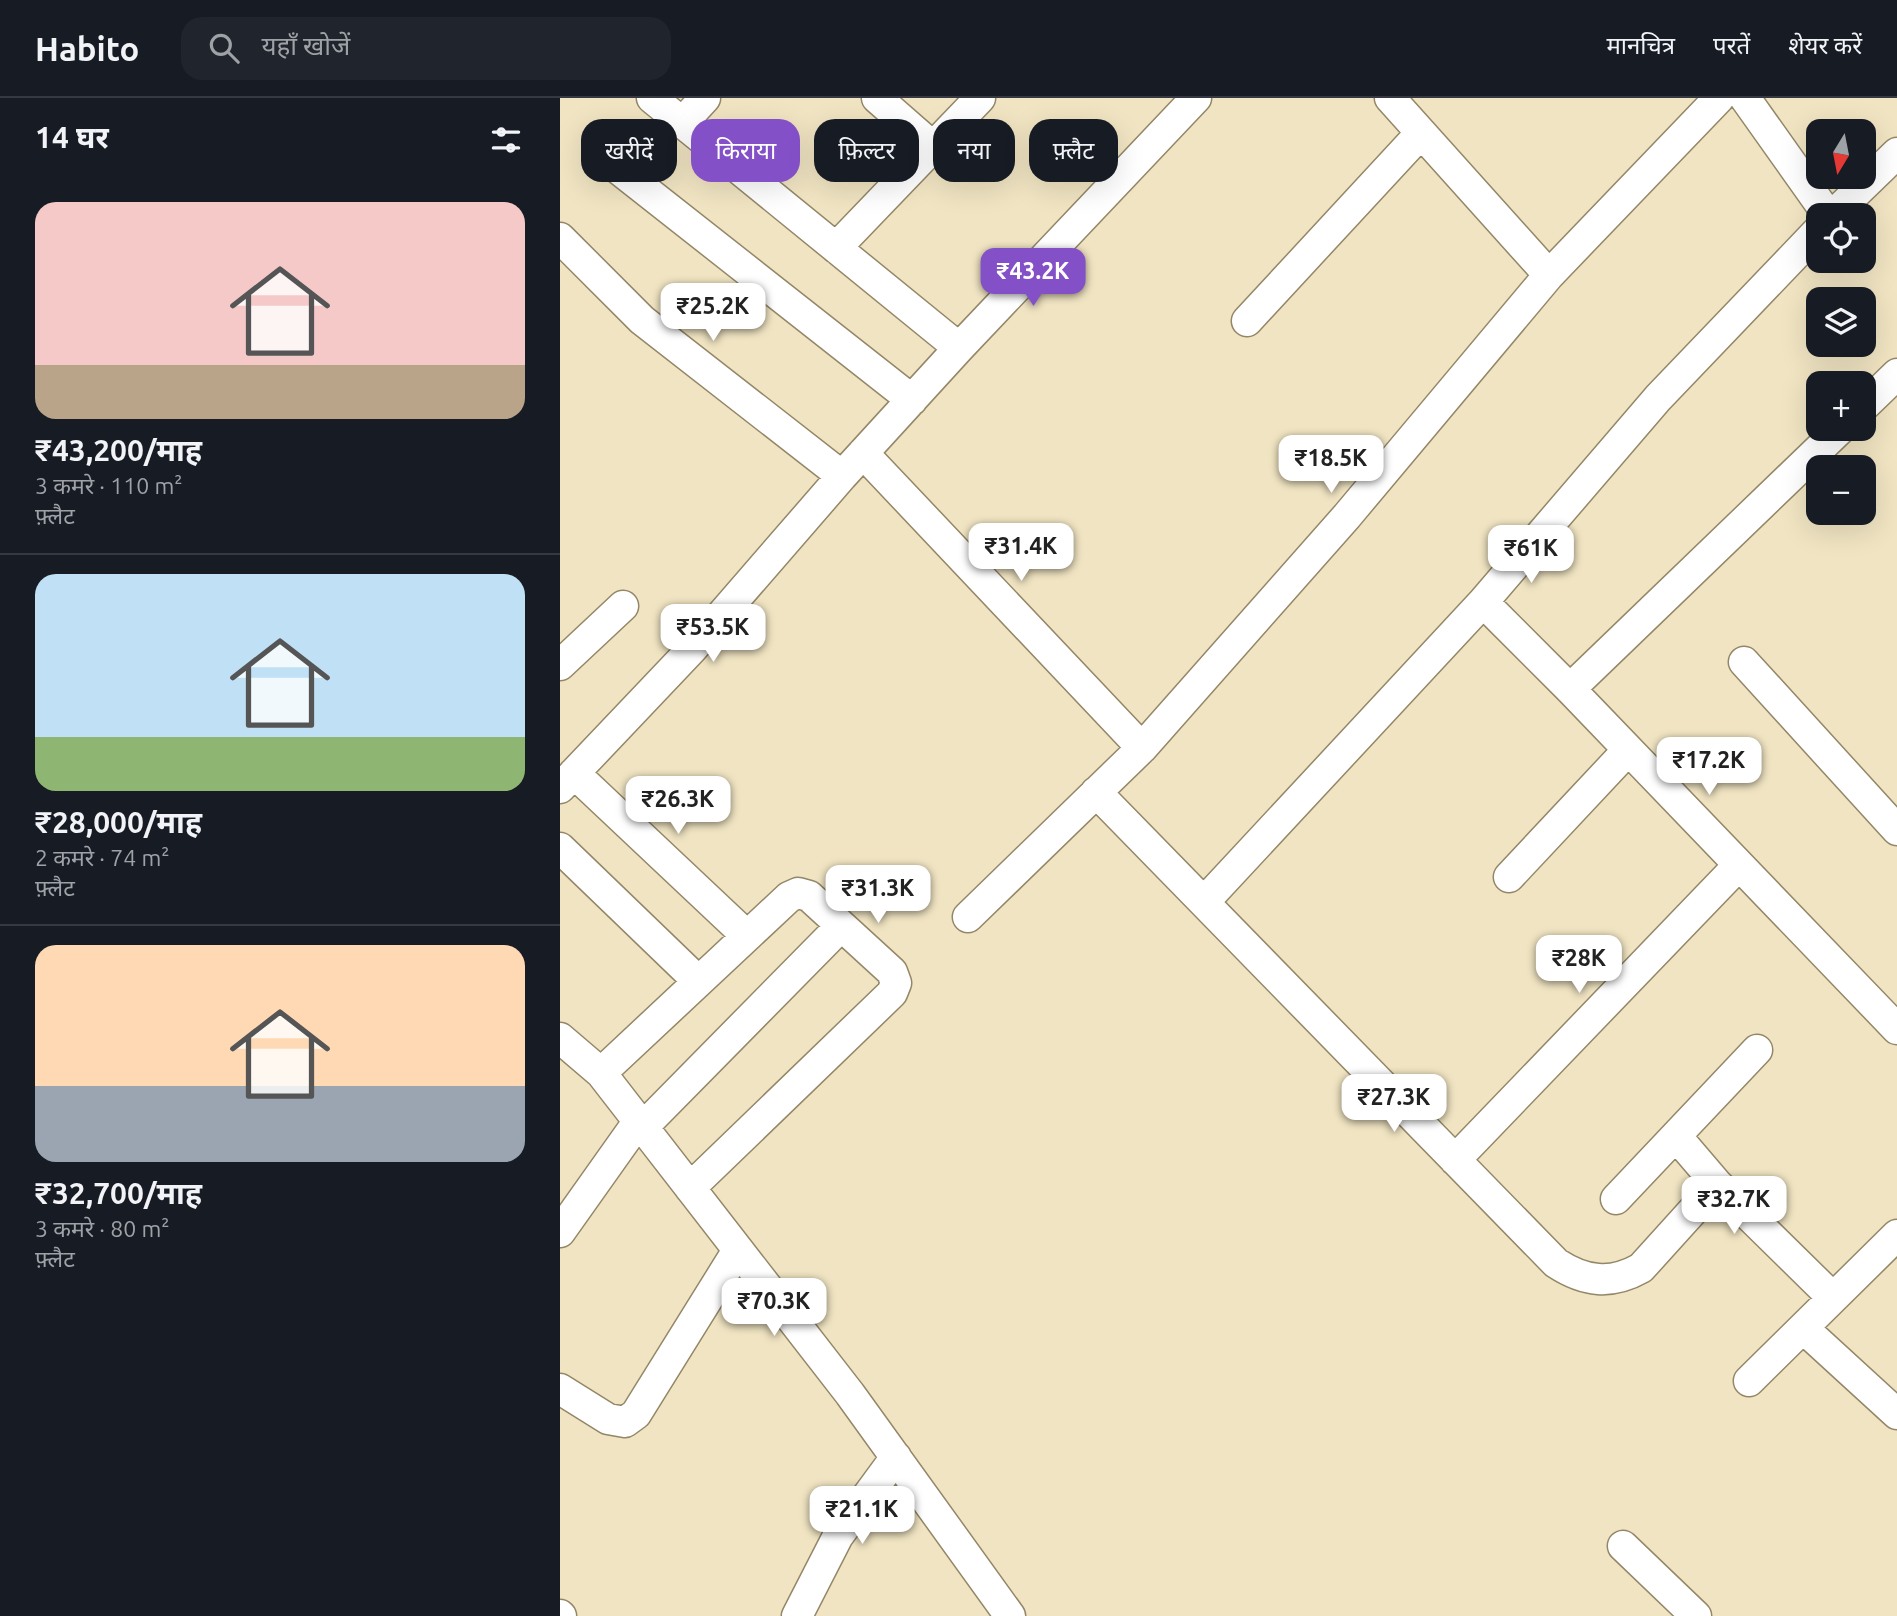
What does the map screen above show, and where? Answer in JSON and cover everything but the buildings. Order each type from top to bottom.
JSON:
[{"type":"street","points":[[652,98],[959,348]]},
{"type":"street","points":[[682,123],[705,98]]},
{"type":"street","points":[[836,248],[933,147],[877,98]]},
{"type":"street","points":[[960,119],[980,98]]},
{"type":"street","points":[[747,936],[567,780],[692,649],[832,486],[959,348],[1196,98]]},
{"type":"street","points":[[1390,98],[1549,275]]},
{"type":"street","points":[[968,917],[1142,748],[1347,516],[1549,275],[1718,98]]},
{"type":"street","points":[[1745,98],[1819,203]]},
{"type":"street","points":[[1248,321],[1421,133]]},
{"type":"street","points":[[1845,203],[1897,153]]},
{"type":"street","points":[[635,182],[912,400]]},
{"type":"street","points":[[560,238],[642,320],[832,486]]},
{"type":"street","points":[[1204,902],[1482,602],[1658,398],[1806,244]]},
{"type":"street","points":[[1876,395],[1896,376]]},
{"type":"street","points":[[1570,689],[1828,441]]},
{"type":"street","points":[[863,453],[1142,748]]},
{"type":"street","points":[[1482,602],[1570,689],[1897,1030]]},
{"type":"street","points":[[560,665],[623,606]]},
{"type":"street","points":[[1744,662],[1897,830]]},
{"type":"street","points":[[1509,877],[1628,750]]},
{"type":"street","points":[[1096,792],[1556,1263],[1570,1273],[1607,1279],[1627,1276],[1641,1268],[1717,1184]]},
{"type":"street","points":[[560,848],[698,981]]},
{"type":"street","points":[[1455,1160],[1739,865]]},
{"type":"street","points":[[601,1073],[789,897],[798,893],[809,896],[892,972],[896,983],[892,993],[690,1188]]},
{"type":"street","points":[[560,1232],[640,1124],[841,926]]},
{"type":"street","points":[[560,1038],[601,1073],[850,1394],[1010,1616]]},
{"type":"street","points":[[1616,1199],[1757,1050]]},
{"type":"street","points":[[1676,1136],[1717,1184],[1833,1298]]},
{"type":"street","points":[[1749,1381],[1897,1235]]},
{"type":"street","points":[[560,1389],[608,1419],[625,1422],[636,1414],[738,1250]]},
{"type":"street","points":[[1802,1328],[1897,1414]]},
{"type":"street","points":[[797,1616],[838,1536],[896,1457]]},
{"type":"street","points":[[1623,1546],[1696,1616]]}]
